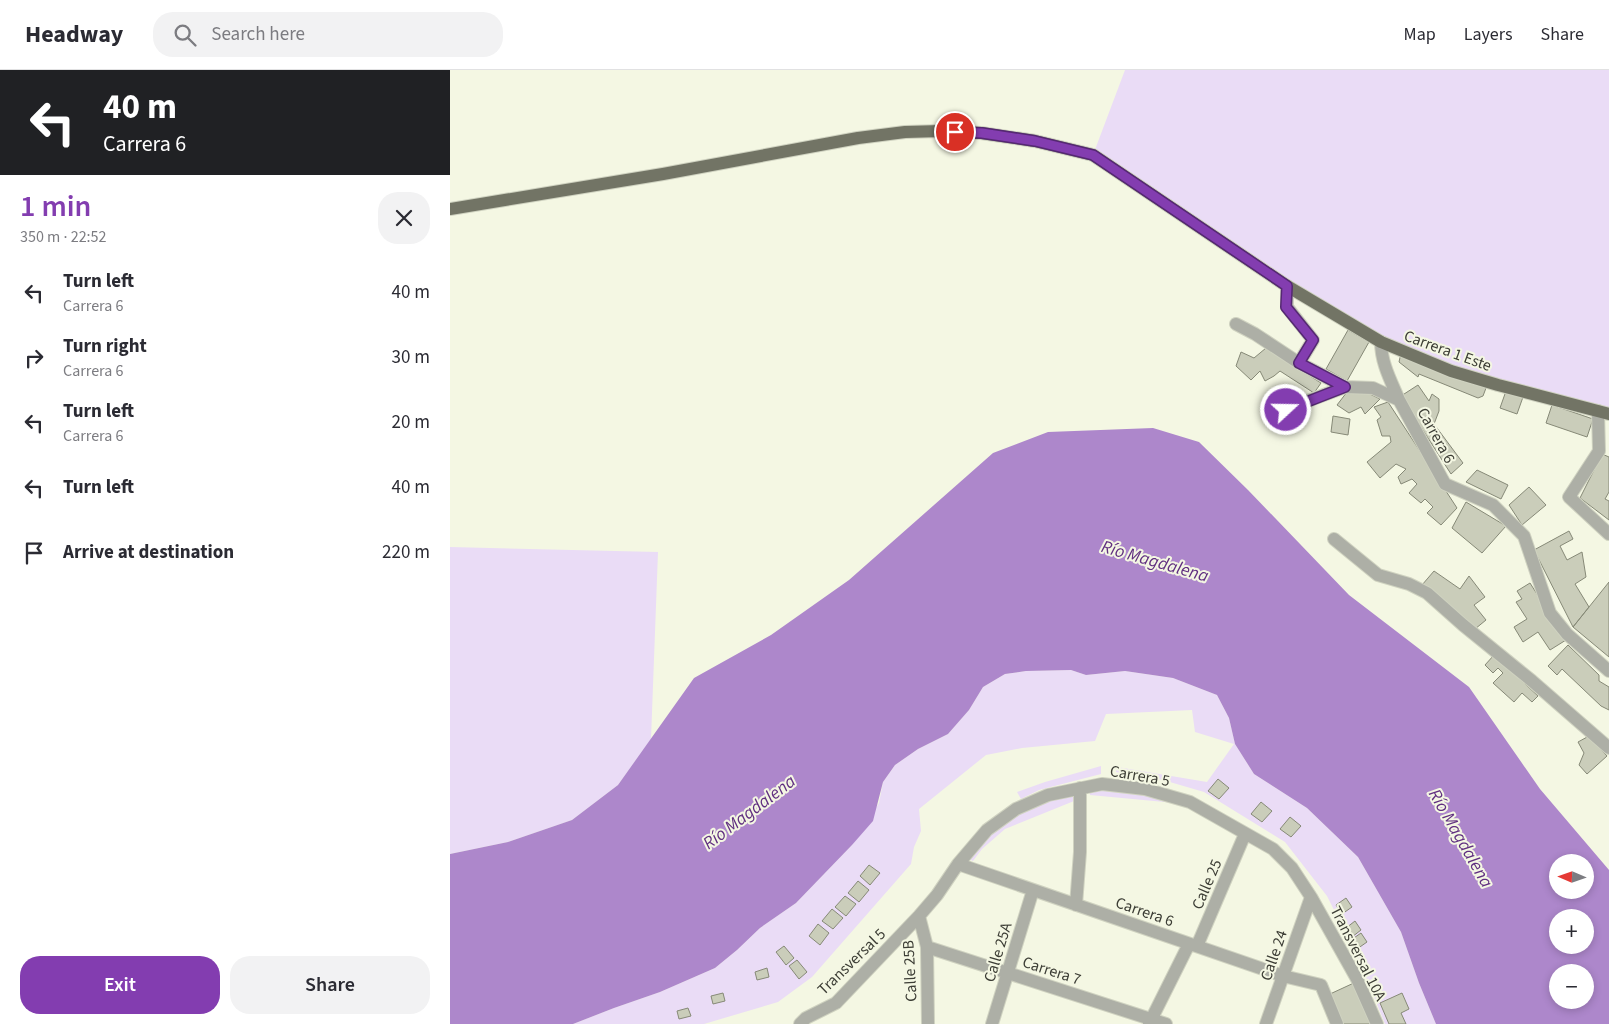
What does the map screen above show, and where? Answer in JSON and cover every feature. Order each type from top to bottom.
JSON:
[{"type":"main road","name":"Carrera 1 Este","points":[[450,209],[663,174],[858,138],[905,132],[982,133],[1035,141],[1093,155],[1287,286],[1381,342],[1451,370],[1498,386],[1603,412]]},
{"type":"street","points":[[1287,286],[1286,307],[1313,340],[1299,363]]},
{"type":"street","name":"Carrera 6","points":[[1236,324],[1299,363],[1345,387],[1373,388],[1399,400],[1445,484],[1494,505],[1524,536],[1550,613],[1567,634],[1609,671]]},
{"type":"street","points":[[1381,342],[1385,367],[1399,400]]},
{"type":"street","points":[[1286,410],[1345,387]]},
{"type":"street","points":[[1603,412],[1603,443],[1569,497],[1609,534]]},
{"type":"street","points":[[1334,539],[1355,554],[1378,575],[1410,584],[1426,593],[1609,748]]},
{"type":"street","name":"Carrera 5","points":[[919,916],[938,895],[958,864],[987,830],[1016,808],[1048,794],[1102,784],[1154,792],[1190,802],[1274,849],[1292,868],[1311,897]]},
{"type":"street","points":[[1076,904],[1080,852],[1080,788]]},
{"type":"street","name":"Calle 25","points":[[1150,1022],[1193,945],[1245,834]]},
{"type":"street","name":"Carrera 6","points":[[958,864],[1283,976],[1321,985],[1337,1024]]},
{"type":"street","name":"Calle 25A","points":[[992,1024],[1033,890]]},
{"type":"street","name":"Calle 24","points":[[1266,1024],[1311,897]]},
{"type":"street","name":"Transversal 10A","points":[[1311,897],[1356,979],[1377,1024]]},
{"type":"street","name":"Calle 25B","points":[[919,916],[927,947],[928,1024]]},
{"type":"street","name":"Transversal 5","points":[[801,1023],[806,1018],[836,1003],[919,916]]},
{"type":"street","name":"Carrera 7","points":[[927,947],[1150,1022],[1166,1024]]},
{"type":"shaded area","points":[[1125,70],[1609,70],[1609,414],[1414,355],[1287,286],[1093,155]]},
{"type":"shaded area","points":[[450,547],[658,552],[651,739],[618,785],[572,820],[508,842],[450,854]]},
{"type":"shaded area","points":[[1071,670],[1086,675],[1125,671],[1173,678],[1217,695],[1229,718],[1235,744],[1254,774],[1307,808],[1358,857],[1401,932],[1436,1024],[1385,1024],[1359,960],[1327,896],[1285,842],[1204,792],[1163,780],[1116,772],[1117,767],[1207,782],[1234,744],[1195,732],[1192,710],[1106,714],[1095,741],[1022,748],[986,755],[919,809],[921,831],[914,847],[911,864],[812,977],[778,1002],[704,1024],[573,1024],[660,992],[715,968],[760,928],[796,903],[852,845],[879,803],[883,782],[895,765],[918,749],[948,734],[969,710],[983,687],[1005,674],[1026,671]]},
{"type":"shaded area","points":[[1101,766],[1101,774],[1039,790],[1021,799],[1017,792],[1045,782]]},
{"type":"shaded area","points":[[1089,786],[1128,786],[1186,804],[1090,795]]},
{"type":"shaded area","points":[[1078,790],[1079,799],[1005,829],[982,849],[973,861],[967,858],[990,833],[1021,813]]},
{"type":"water","name":"Río Magdalena","points":[[1153,428],[1199,442],[1349,595],[1469,687],[1540,789],[1609,870],[1609,1024],[1436,1024],[1401,932],[1358,857],[1307,808],[1254,774],[1235,744],[1229,718],[1217,695],[1173,678],[1125,671],[1086,675],[1071,670],[1026,671],[1005,674],[983,687],[969,710],[948,734],[918,749],[895,765],[883,782],[873,821],[852,845],[796,903],[760,928],[715,968],[660,992],[573,1024],[450,1024],[450,854],[508,842],[572,820],[618,785],[694,678],[771,635],[849,580],[993,453],[1048,432]]},
{"type":"building","points":[[1348,330],[1369,342],[1347,381],[1326,369]]},
{"type":"building","points":[[1266,348],[1321,383],[1314,393],[1280,371],[1265,381],[1260,371],[1251,380],[1236,366],[1241,352],[1254,358]]},
{"type":"building","points":[[1401,353],[1486,388],[1483,396],[1478,398],[1419,374],[1418,377],[1399,362]]},
{"type":"building","points":[[1418,385],[1429,401],[1432,394],[1439,399],[1439,411],[1434,424],[1463,463],[1451,474],[1401,396]]},
{"type":"building","points":[[1506,391],[1523,397],[1517,414],[1500,408]]},
{"type":"building","points":[[1347,392],[1366,392],[1380,399],[1365,414],[1361,407],[1349,413],[1337,405]]},
{"type":"building","points":[[1388,402],[1457,508],[1441,525],[1427,513],[1433,507],[1425,499],[1421,503],[1409,493],[1417,484],[1412,479],[1401,484],[1398,477],[1406,469],[1396,464],[1380,478],[1367,462],[1391,442],[1390,436],[1382,436],[1377,420],[1381,417],[1374,407]]},
{"type":"building","points":[[1552,405],[1593,419],[1587,437],[1546,423]]},
{"type":"building","points":[[1333,416],[1350,419],[1348,435],[1331,432]]},
{"type":"building","points":[[1602,454],[1609,457],[1609,492],[1605,499],[1609,501],[1609,520],[1580,498]]},
{"type":"building","points":[[1477,470],[1508,485],[1501,499],[1466,482]]},
{"type":"building","points":[[1529,487],[1546,505],[1522,525],[1509,505]]},
{"type":"building","points":[[1466,502],[1506,526],[1482,553],[1452,528]]},
{"type":"building","points":[[1569,531],[1573,539],[1560,546],[1567,560],[1582,552],[1586,577],[1575,584],[1589,607],[1573,627],[1534,550]]},
{"type":"building","points":[[1434,571],[1460,589],[1469,576],[1485,597],[1474,605],[1486,620],[1475,629],[1422,585]]},
{"type":"building","points":[[1609,582],[1609,657],[1573,627]]},
{"type":"building","points":[[1530,583],[1566,640],[1550,650],[1538,632],[1523,642],[1514,627],[1527,619],[1516,602],[1522,599],[1517,591]]},
{"type":"building","points":[[1568,645],[1599,675],[1599,681],[1609,687],[1609,710],[1601,706],[1562,669],[1557,675],[1548,666]]},
{"type":"building","points":[[1494,655],[1538,696],[1532,702],[1522,693],[1514,702],[1493,683],[1503,673],[1498,668],[1493,673],[1485,665]]},
{"type":"building","points":[[1589,736],[1607,756],[1587,774],[1579,765],[1584,753],[1578,742]]},
{"type":"building","points":[[1218,779],[1229,788],[1219,799],[1208,791]]},
{"type":"building","points":[[1261,802],[1272,811],[1262,822],[1251,814]]},
{"type":"building","points":[[1290,817],[1301,826],[1291,837],[1280,829]]},
{"type":"building","points":[[869,865],[880,873],[870,885],[860,876]]},
{"type":"building","points":[[858,881],[869,890],[859,902],[848,893]]},
{"type":"building","points":[[845,896],[856,904],[846,916],[835,907]]},
{"type":"building","points":[[1346,898],[1352,907],[1342,914],[1336,905]]},
{"type":"building","points":[[832,909],[843,918],[833,929],[822,921]]},
{"type":"building","points":[[1355,921],[1361,930],[1352,937],[1346,928]]},
{"type":"building","points":[[818,924],[829,933],[820,945],[809,936]]},
{"type":"building","points":[[1361,933],[1367,942],[1357,949],[1351,940]]},
{"type":"building","points":[[784,946],[794,958],[786,965],[776,952]]},
{"type":"building","points":[[797,960],[807,972],[799,979],[789,966]]},
{"type":"building","points":[[767,968],[769,977],[757,980],[755,972]]},
{"type":"building","points":[[1356,982],[1374,1024],[1343,1024],[1330,994]]},
{"type":"building","points":[[723,993],[725,1001],[713,1004],[711,996]]},
{"type":"building","points":[[1402,993],[1409,1009],[1401,1013],[1406,1024],[1389,1024],[1380,1003]]},
{"type":"building","points":[[688,1008],[691,1016],[679,1019],[677,1011]]},
{"type":"route","points":[[955,132],[982,133],[1035,141],[1093,155],[1287,286],[1286,307],[1313,340],[1299,363],[1345,387],[1286,410]]}]
